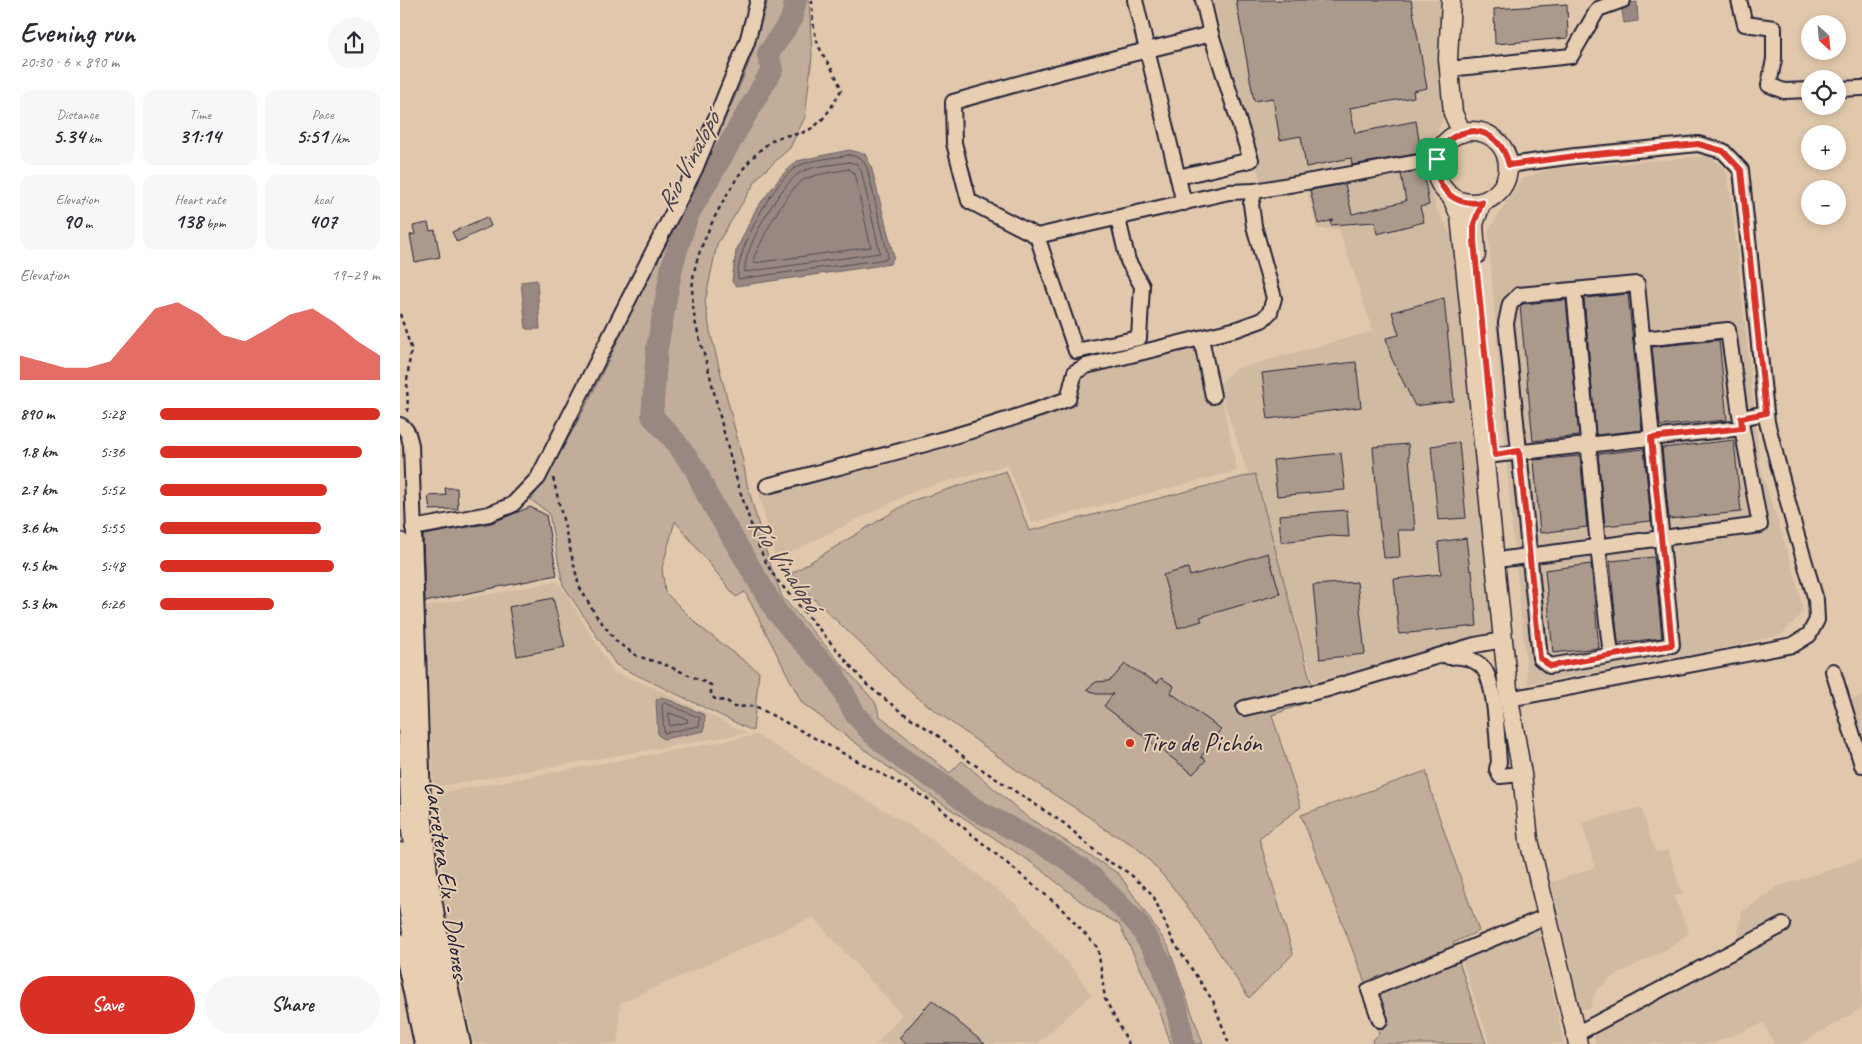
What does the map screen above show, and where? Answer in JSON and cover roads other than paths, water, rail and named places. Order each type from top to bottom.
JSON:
[{"type":"main road","points":[[1451,0],[1448,21],[1449,69],[1453,113],[1462,133]]},
{"type":"main road","points":[[1451,196],[1466,203],[1482,202],[1497,193],[1503,186],[1507,179],[1509,165],[1506,154],[1500,144],[1490,136],[1480,132],[1462,133],[1446,143],[1437,159],[1439,180],[1451,196],[1460,216],[1503,640],[1514,698]]},
{"type":"main road","points":[[1482,202],[1474,224],[1474,241],[1495,455],[1514,698],[1529,840],[1577,1039]]},
{"type":"main road","name":"Carretera Elx - Dolores","points":[[400,542],[411,831],[424,924],[449,1044]]},
{"type":"main road","name":"Carretera Elx - Dolores","points":[[400,852],[416,959],[434,1044]]},
{"type":"street","points":[[413,528],[489,514],[512,506],[538,478],[695,169],[747,42],[758,0]]},
{"type":"street","points":[[1136,0],[1184,203]]},
{"type":"street","points":[[1178,177],[1250,160],[1211,34],[1203,0]]},
{"type":"street","points":[[1449,69],[1571,56],[1598,9],[1623,0]]},
{"type":"street","points":[[1739,0],[1745,24],[1774,28],[1774,59],[1770,85],[1784,91],[1801,90]]},
{"type":"street","points":[[1211,34],[952,102],[954,143],[970,201],[1037,236],[1118,219],[1229,192],[1255,191],[1437,159]]},
{"type":"street","points":[[1846,89],[1862,88]]},
{"type":"street","points":[[1509,165],[1575,156],[1698,144],[1723,151],[1741,170],[1766,413],[1795,529],[1816,600],[1817,620],[1809,635],[1793,644],[1514,698]]},
{"type":"street","points":[[767,486],[934,442],[1037,411],[1068,400],[1074,372],[1086,366],[1201,338],[1262,320],[1270,312],[1274,298],[1254,226],[1251,204],[1255,191]]},
{"type":"street","points":[[1037,236],[1076,351],[1139,338],[1142,286],[1128,261],[1118,219]]},
{"type":"street","points":[[1637,284],[1642,339],[1672,645],[1550,666],[1540,658],[1506,323],[1510,304],[1519,295],[1637,284]]},
{"type":"street","points":[[1574,290],[1598,546],[1611,655]]},
{"type":"street","points":[[1504,559],[1760,526],[1741,423],[1728,330],[1642,339]]},
{"type":"street","points":[[1201,338],[1213,396]]},
{"type":"street","points":[[1495,455],[1651,438],[1741,423],[1766,413]]},
{"type":"street","points":[[400,425],[404,427],[410,445],[423,801],[428,855],[444,957],[463,1044]]},
{"type":"street","points":[[1244,708],[1262,699],[1358,685],[1475,645],[1503,640]]},
{"type":"street","points":[[1421,662],[1454,656],[1466,657],[1483,668],[1492,694],[1499,762],[1497,769],[1500,776],[1522,774]]},
{"type":"street","points":[[1833,671],[1862,765]]},
{"type":"street","points":[[1380,1020],[1369,990],[1547,916]]},
{"type":"street","points":[[1577,1039],[1783,925]]},
{"type":"street","points":[[400,940],[422,1044]]},
{"type":"water","points":[[1637,2],[1638,21],[1624,23],[1621,4]]},
{"type":"water","points":[[849,150],[865,154],[871,166],[894,257],[890,264],[736,286],[732,282],[736,251],[756,209],[783,174],[797,161]]},
{"type":"water","points":[[537,280],[540,329],[526,329],[521,282]]},
{"type":"water","points":[[662,697],[705,715],[704,731],[663,739],[658,735],[656,700]]},
{"type":"waterway","name":"Río Vinalopó","points":[[796,0],[791,20],[768,54],[772,70],[688,215],[672,266],[657,348],[652,416],[674,440],[696,470],[706,493],[776,611],[795,634],[834,674],[855,714],[873,734],[904,760],[939,782],[975,809],[1056,852],[1092,877],[1138,924],[1162,964],[1177,1008],[1184,1044]]},
{"type":"place","name":"Tiro de Pichón","points":[[1130,743]]}]
